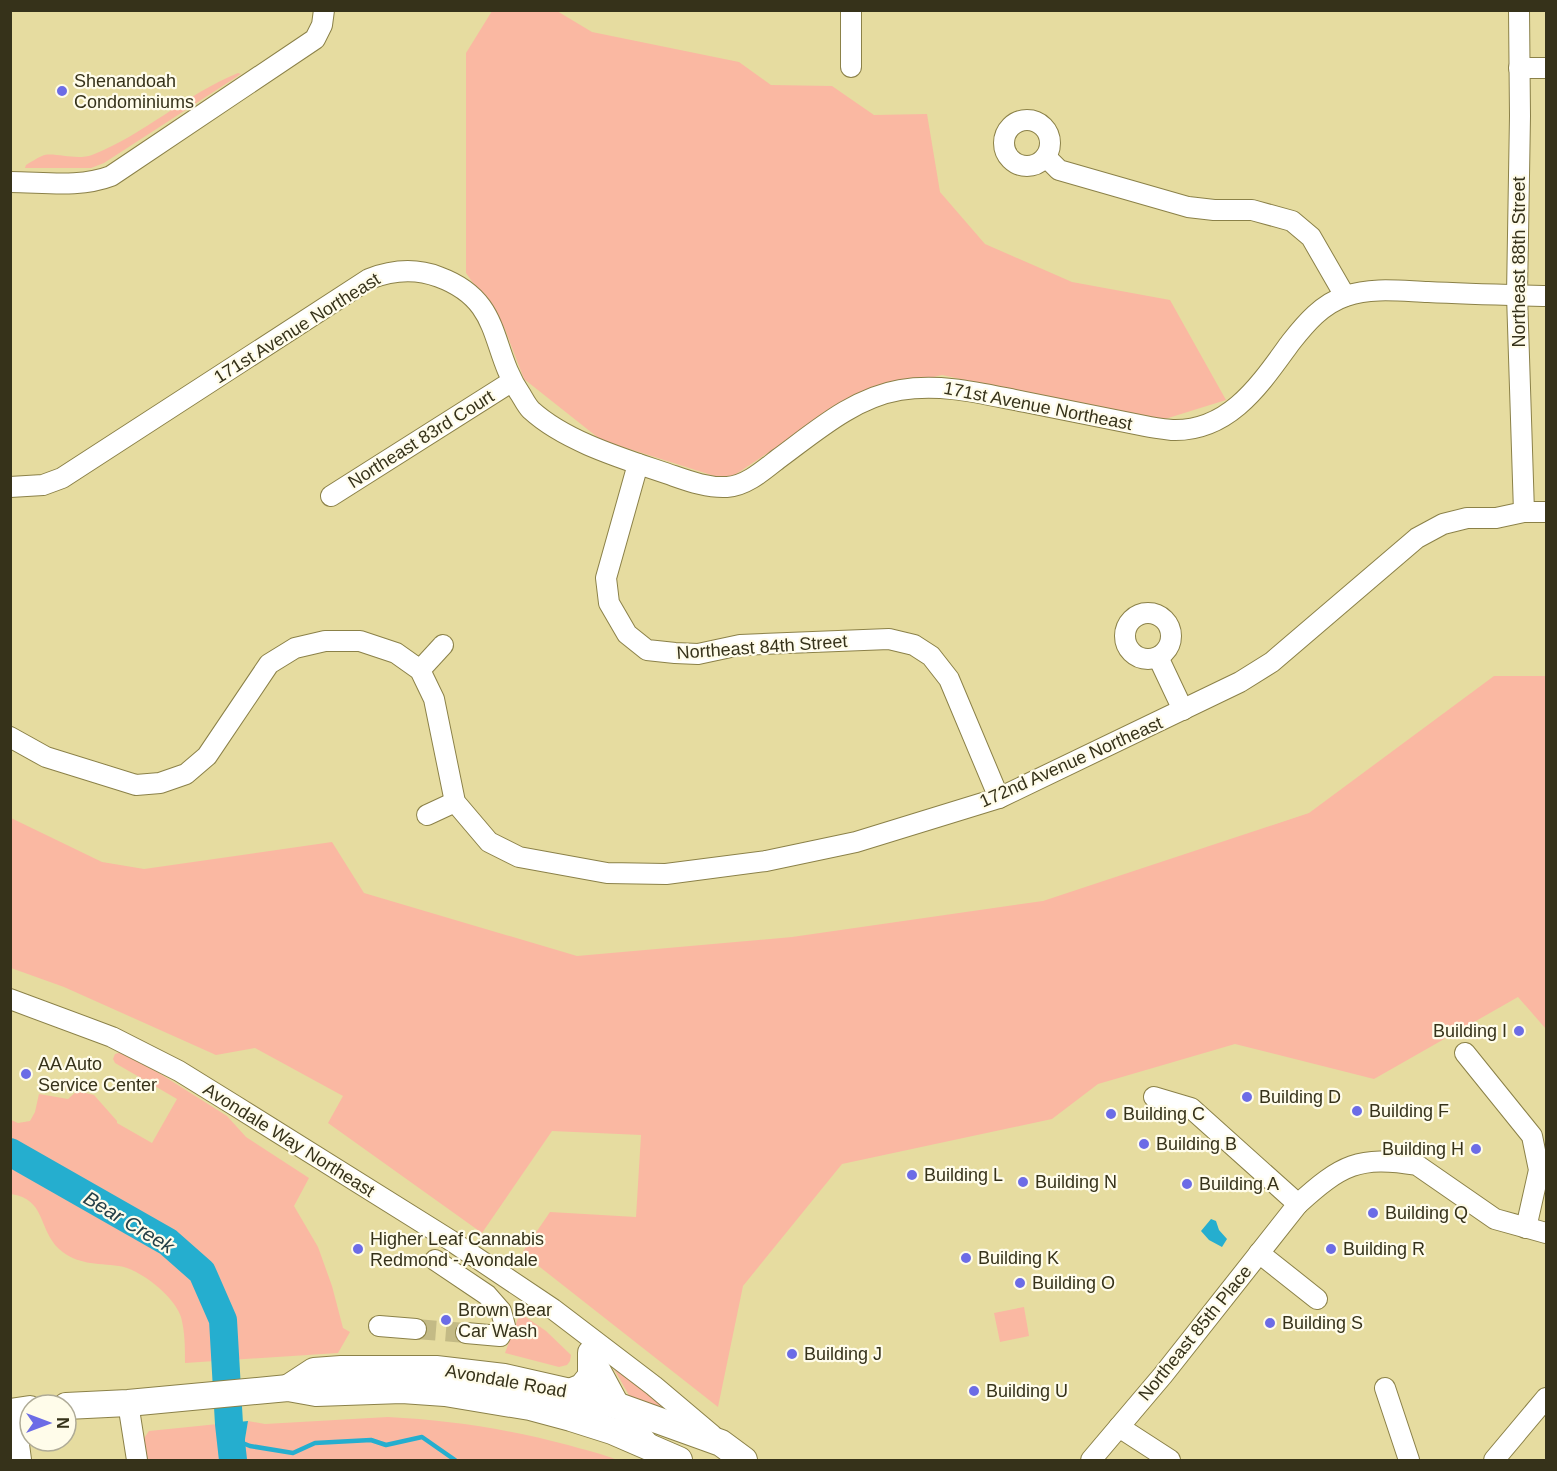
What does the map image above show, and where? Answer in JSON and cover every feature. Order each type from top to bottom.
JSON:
[{"type":"main road","points":[[570,1392],[582,1387],[591,1376],[591,1353]]},
{"type":"main road","name":"Avondale Road","points":[[288,1388],[314,1371],[436,1369],[504,1377],[570,1392],[621,1407],[721,1443],[744,1461]]},
{"type":"main road","name":"Avondale Road","points":[[78,1405],[288,1388],[316,1393],[402,1390],[488,1399],[571,1418],[652,1448],[679,1461]]},
{"type":"main road","points":[[10,1431],[15,1437],[18,1461]]},
{"type":"street","points":[[10,182],[78,183],[103,180],[111,176],[315,39],[322,25],[324,10]]},
{"type":"street","points":[[851,10],[851,67]]},
{"type":"street","name":"Northeast 88th Street","points":[[1519,10],[1517,295],[1524,512]]},
{"type":"street","points":[[1519,68],[1546,68]]},
{"type":"street","points":[[1046,157],[1059,170],[1188,207],[1252,210],[1292,221],[1311,237],[1345,296]]},
{"type":"street","name":"171st Avenue Northeast","points":[[10,487],[43,485],[62,478],[369,279],[384,273],[410,270],[430,274],[456,284],[479,303],[492,325],[511,382],[530,408],[560,432],[638,464],[693,483],[729,487],[751,479],[845,410],[896,390],[927,386],[962,389],[1145,426],[1174,430],[1199,427],[1221,418],[1243,404],[1307,321],[1327,305],[1345,296],[1383,291],[1546,296]]},
{"type":"street","name":"Northeast 83rd Court","points":[[331,496],[511,382]]},
{"type":"street","name":"Northeast 84th Street","points":[[638,464],[606,578],[609,603],[644,657],[675,653],[698,654],[740,645],[889,639],[914,645],[931,656],[949,679],[999,798]]},
{"type":"street","name":"172nd Avenue Northeast","points":[[454,802],[489,842],[519,857],[607,873],[666,874],[766,861],[856,842],[999,798],[1240,682],[1272,662],[1417,538],[1443,524],[1467,518],[1496,518],[1524,512],[1546,512]]},
{"type":"street","points":[[10,737],[46,757],[135,785],[160,783],[186,774],[207,756],[269,664],[295,648],[325,641],[360,641],[396,653],[420,670],[434,699],[454,802],[427,815]]},
{"type":"street","points":[[420,670],[443,645]]},
{"type":"street","points":[[1158,657],[1183,710]]},
{"type":"street","name":"Avondale Way Northeast","points":[[12,1000],[112,1037],[179,1071],[450,1240],[553,1309],[654,1386],[721,1443]]},
{"type":"street","points":[[1465,1053],[1532,1136],[1539,1170],[1526,1228]]},
{"type":"street","points":[[1154,1097],[1191,1108],[1298,1204]]},
{"type":"street","name":"Northeast 85th Place","points":[[1090,1461],[1298,1204],[1323,1181],[1350,1165],[1374,1161],[1418,1165],[1495,1219],[1546,1233]]},
{"type":"street","points":[[1259,1253],[1317,1299]]},
{"type":"street","points":[[433,1262],[486,1302],[504,1320],[505,1326],[500,1336],[466,1333]]},
{"type":"street","name":"Avondale Way Northeast","points":[[553,1309],[585,1343],[635,1430],[652,1448]]},
{"type":"street","points":[[379,1326],[416,1329]]},
{"type":"street","points":[[1385,1388],[1409,1461]]},
{"type":"street","points":[[1494,1461],[1546,1398]]},
{"type":"street","points":[[128,1403],[137,1461]]},
{"type":"street","points":[[1119,1427],[1170,1461]]},
{"type":"shaded area","points":[[492,11],[557,11],[592,32],[739,62],[771,85],[832,86],[874,115],[927,114],[940,192],[985,244],[1072,282],[1170,300],[1226,400],[1165,419],[1103,410],[942,375],[854,396],[727,480],[601,440],[524,379],[504,327],[466,273],[466,53]]},
{"type":"shaded area","points":[[238,73],[241,74],[104,163],[91,168],[25,168],[26,165],[46,155],[85,157],[111,147],[201,92]]},
{"type":"shaded area","points":[[1494,676],[1546,676],[1546,1029],[1518,997],[1374,1079],[1235,1044],[1098,1084],[1052,1119],[842,1164],[743,1286],[718,1407],[522,1253],[550,1212],[636,1217],[641,1135],[552,1131],[482,1233],[328,1123],[343,1096],[255,1048],[216,1055],[64,987],[11,968],[11,818],[102,862],[144,869],[332,842],[364,893],[577,956],[792,937],[1043,901],[1309,813]]},
{"type":"shaded area","points":[[122,1052],[227,1116],[246,1137],[309,1178],[294,1206],[318,1247],[332,1286],[343,1328],[350,1332],[338,1353],[185,1363],[181,1317],[172,1301],[156,1285],[127,1268],[87,1262],[66,1254],[52,1241],[36,1208],[22,1197],[11,1194],[11,1120],[18,1123],[30,1121],[35,1112],[39,1094],[68,1099],[77,1091],[94,1095],[117,1123],[152,1143],[177,1099],[115,1063],[113,1059],[115,1054]]},
{"type":"shaded area","points":[[1024,1307],[1029,1336],[1000,1342],[994,1313]]},
{"type":"shaded area","points":[[520,1313],[546,1331],[571,1355],[567,1365],[559,1367],[505,1353]]},
{"type":"shaded area","points":[[616,1365],[680,1413],[634,1404],[614,1369]]},
{"type":"shaded area","points":[[388,1417],[433,1420],[501,1430],[546,1439],[617,1460],[246,1460],[244,1445],[248,1421],[265,1424]]},
{"type":"shaded area","points":[[218,1424],[222,1442],[219,1455],[222,1460],[144,1460],[142,1441],[149,1431]]},
{"type":"water","points":[[1211,1219],[1216,1221],[1219,1230],[1227,1239],[1222,1247],[1209,1240],[1201,1231]]},
{"type":"water","points":[[248,1421],[244,1445],[246,1460],[222,1460],[219,1455],[222,1442],[218,1424]]},
{"type":"waterway","name":"Bear Creek","points":[[10,1152],[168,1242],[202,1272],[223,1320],[233,1460]]},
{"type":"waterway","points":[[240,1442],[250,1446],[293,1453],[315,1443],[371,1440],[386,1445],[422,1437],[455,1460]]},
{"type":"tunnel","points":[[416,1329],[466,1333]]},
{"type":"place","name":"Shenandoah Condominiums","points":[[62,91]]},
{"type":"place","name":"Building I","points":[[1519,1031]]},
{"type":"place","name":"AA Auto Service Center","points":[[26,1074]]},
{"type":"place","name":"Building D","points":[[1247,1097]]},
{"type":"place","name":"Building F","points":[[1357,1111]]},
{"type":"place","name":"Building C","points":[[1111,1114]]},
{"type":"place","name":"Building B","points":[[1144,1144]]},
{"type":"place","name":"Building H","points":[[1476,1149]]},
{"type":"place","name":"Building L","points":[[912,1175]]},
{"type":"place","name":"Building N","points":[[1023,1182]]},
{"type":"place","name":"Building A","points":[[1187,1184]]},
{"type":"place","name":"Building Q","points":[[1373,1213]]},
{"type":"place","name":"Higher Leaf Cannabis Redmond - Avondale","points":[[358,1249]]},
{"type":"place","name":"Building R","points":[[1331,1249]]},
{"type":"place","name":"Building K","points":[[966,1258]]},
{"type":"place","name":"Building O","points":[[1020,1283]]},
{"type":"place","name":"Brown Bear Car Wash","points":[[446,1320]]},
{"type":"place","name":"Building S","points":[[1270,1323]]},
{"type":"place","name":"Building J","points":[[792,1354]]},
{"type":"place","name":"Building U","points":[[974,1391]]}]
